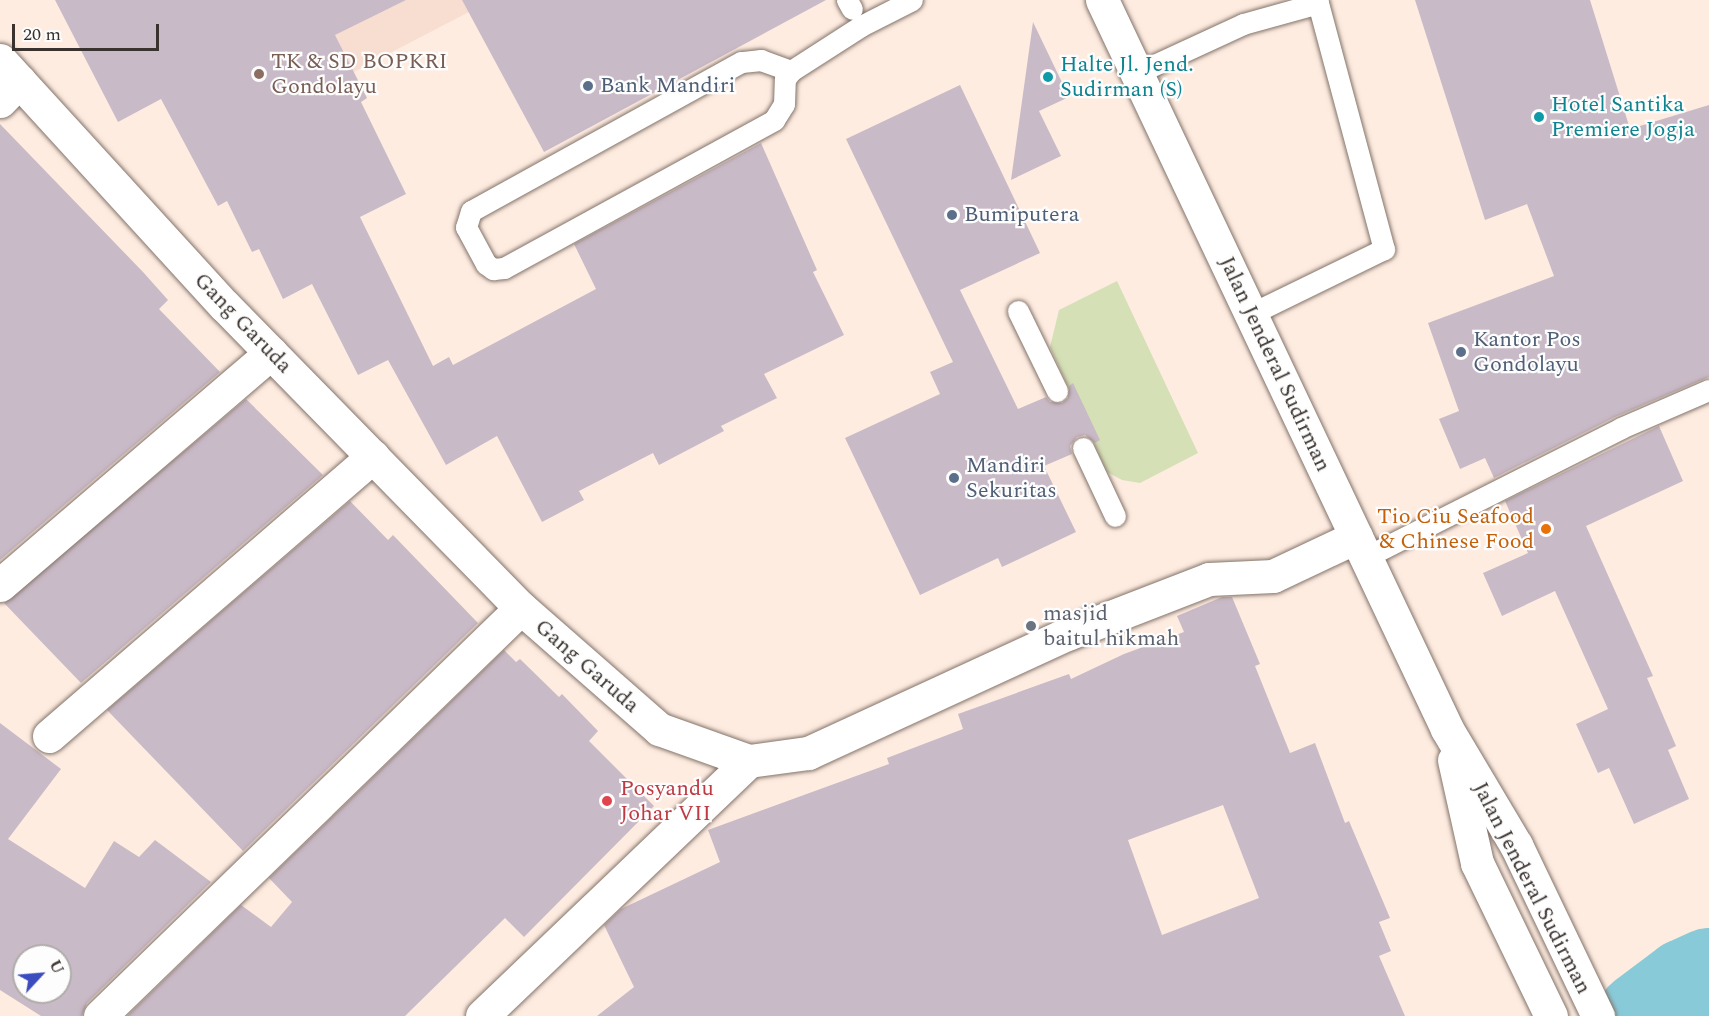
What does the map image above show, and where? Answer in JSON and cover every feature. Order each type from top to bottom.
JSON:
[{"type":"street","name":"Jalan Jenderal Sudirman","points":[[1102,0],[1447,729],[1516,845],[1598,1016]]},
{"type":"street","name":"Gang Garuda","points":[[6,81],[521,608],[659,729],[749,762],[808,753],[1067,634],[1209,579],[1273,576],[1361,547]]},
{"type":"street","points":[[0,585],[271,353]]},
{"type":"street","points":[[49,736],[373,456]]},
{"type":"street","points":[[100,1016],[521,608]]},
{"type":"street","name":"Jalan Jenderal Sudirman","points":[[1447,729],[1477,863],[1551,1016]]},
{"type":"street","points":[[482,1016],[749,762]]},
{"type":"lane","points":[[791,71],[761,60],[741,62],[471,211],[466,227],[486,264],[493,269],[504,268],[774,120],[784,104],[785,80],[791,71],[861,26],[912,0]]},
{"type":"lane","points":[[1137,73],[1243,24],[1318,3],[1384,249],[1251,314]]},
{"type":"lane","points":[[1018,311],[1057,391]]},
{"type":"lane","points":[[1361,547],[1709,390]]},
{"type":"lane","points":[[1083,448],[1115,516]]},
{"type":"shaded area","name":"TK & SD BOPKRI Gondolayu","points":[[126,0],[492,0],[209,147]]},
{"type":"green space","points":[[1117,281],[1198,453],[1140,483],[1122,480],[1107,472],[1050,347],[1059,310]]},
{"type":"building","points":[[55,0],[406,0],[335,35],[367,98],[361,102],[406,194],[360,217],[433,366],[449,357],[453,365],[596,289],[574,244],[761,143],[817,270],[813,272],[844,335],[764,374],[777,398],[721,426],[724,431],[659,465],[653,453],[579,491],[584,500],[542,522],[497,436],[446,465],[388,360],[358,375],[312,284],[283,299],[259,249],[252,252],[227,201],[218,206],[161,99],[118,122]]},
{"type":"building","name":"Bank Mandiri","points":[[462,0],[826,0],[544,152]]},
{"type":"building","points":[[1415,0],[1590,0],[1630,129],[1709,105],[1709,377],[1615,417],[1494,478],[1485,458],[1460,469],[1439,419],[1459,411],[1428,323],[1554,276],[1527,204],[1485,220]]},
{"type":"building","points":[[1033,22],[1069,97],[1039,111],[1061,156],[1011,180]]},
{"type":"building","points":[[960,85],[1040,253],[960,290],[1018,409],[1046,397],[1050,402],[1062,403],[1068,398],[1069,386],[1073,383],[1100,440],[1095,443],[1085,435],[1077,437],[1070,446],[1072,454],[1044,466],[1076,532],[1002,567],[998,558],[920,595],[845,438],[940,394],[930,372],[953,362],[846,139]]},
{"type":"building","points":[[0,124],[168,300],[159,309],[220,372],[0,560]]},
{"type":"building","points":[[246,399],[323,475],[81,683],[4,603]]},
{"type":"building","points":[[1659,426],[1683,481],[1586,526],[1653,676],[1647,678],[1676,746],[1668,750],[1689,799],[1634,824],[1609,768],[1598,773],[1576,724],[1608,709],[1555,591],[1502,616],[1483,573],[1528,553],[1505,501]]},
{"type":"building","points":[[350,501],[388,540],[393,535],[478,623],[243,851],[107,710]]},
{"type":"building","points":[[1222,597],[1232,597],[1260,664],[1255,666],[1290,753],[1315,743],[1345,823],[1349,821],[1390,918],[1379,922],[1391,951],[1379,956],[1405,1016],[597,1016],[634,987],[604,925],[621,909],[720,862],[708,830],[889,764],[887,758],[963,729],[958,714],[1069,674],[1071,679],[1124,654],[1184,632],[1177,616]],"holes":[[[1223,805],[1259,898],[1162,935],[1128,840]]]},
{"type":"building","points":[[504,650],[516,662],[520,659],[559,697],[562,694],[598,731],[589,741],[654,806],[524,937],[505,918],[405,1016],[127,1016],[241,905],[271,927],[292,902],[269,878]]},
{"type":"building","points":[[0,723],[61,769],[8,839],[85,888],[114,841],[139,857],[155,840],[211,882],[87,1003],[82,1016],[41,1016],[22,1004],[72,1004],[72,944],[12,944],[12,998],[0,990]]},
{"type":"waterway","points":[[1641,1016],[1685,983],[1709,972]]},
{"type":"place","name":"TK & SD BOPKRI Gondolayu","points":[[259,74]]},
{"type":"place","name":"Halte Jl. Jend. Sudirman (S)","points":[[1048,77]]},
{"type":"place","name":"Bank Mandiri","points":[[588,86]]},
{"type":"place","name":"Hotel Santika Premiere Jogja","points":[[1539,117]]},
{"type":"place","name":"Bumiputera","points":[[952,215]]},
{"type":"place","name":"Kantor Pos Gondolayu","points":[[1461,352]]},
{"type":"place","name":"Mandiri Sekuritas","points":[[954,478]]},
{"type":"place","name":"Tio Ciu Seafood & Chinese Food","points":[[1546,529]]},
{"type":"place","name":"masjid baitul hikmah","points":[[1031,626]]},
{"type":"place","name":"Posyandu Johar VII","points":[[607,801]]}]
